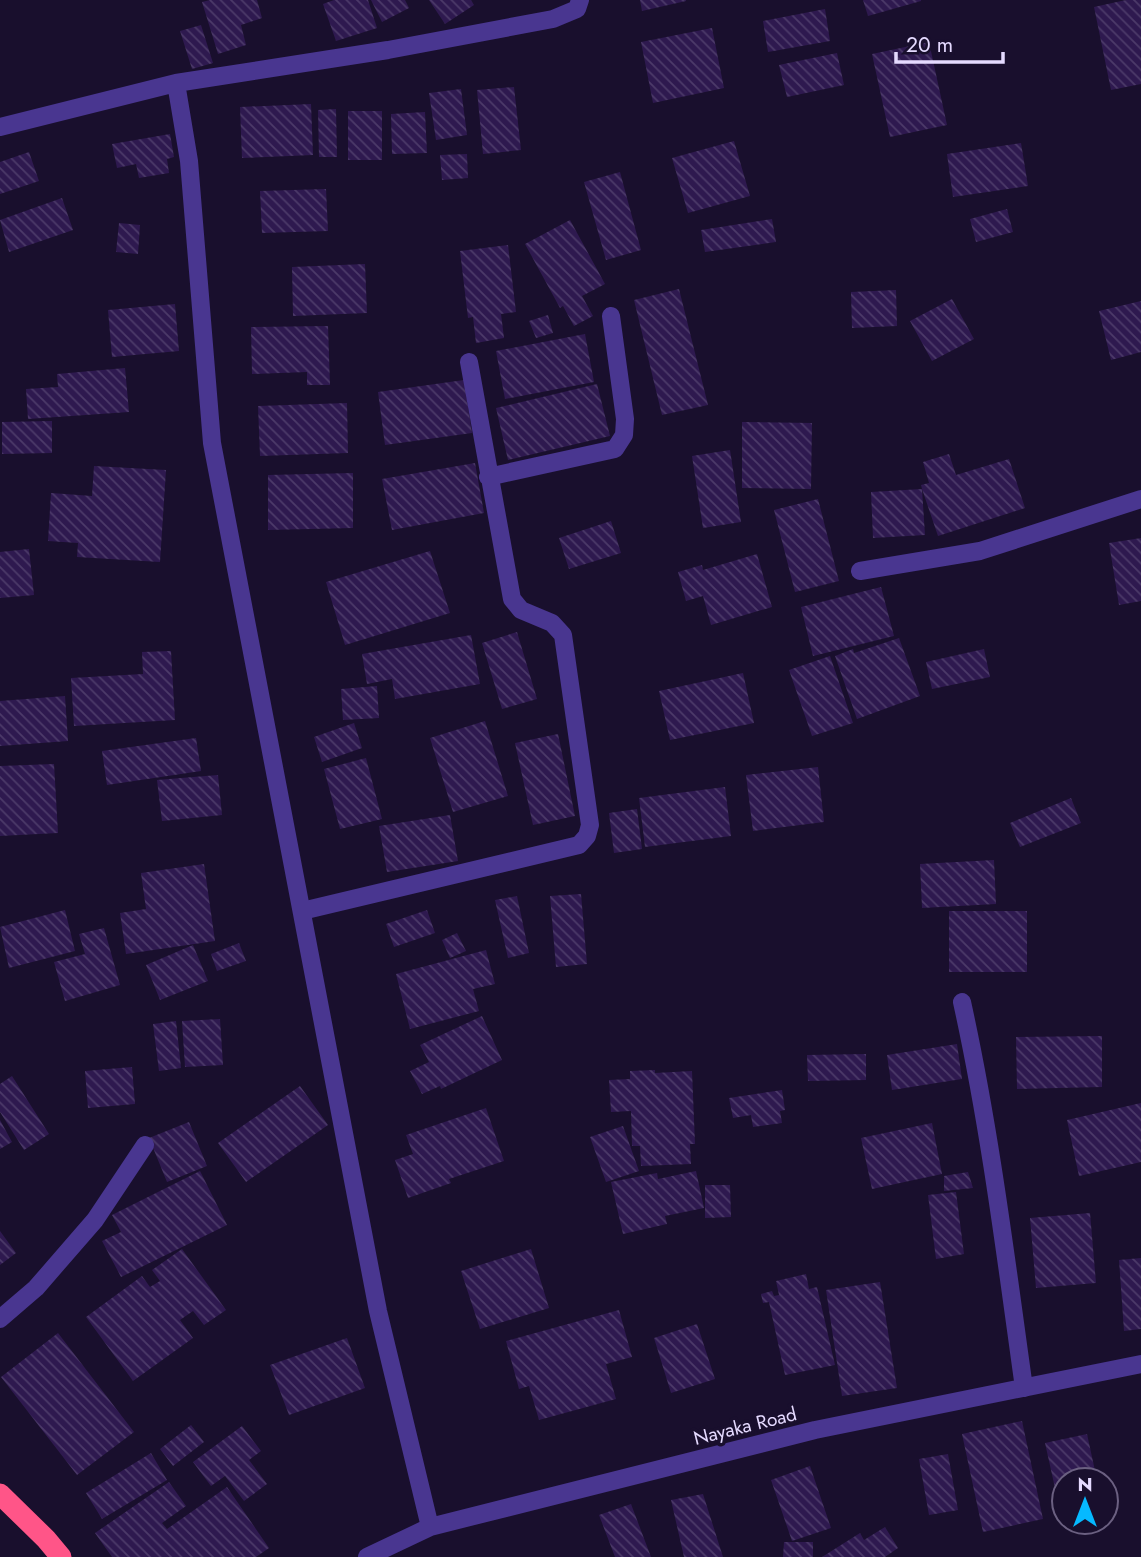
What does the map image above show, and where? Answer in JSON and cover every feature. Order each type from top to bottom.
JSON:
[{"type":"highway","points":[[0,1494],[61,1557]]},
{"type":"street","points":[[0,127],[176,83],[388,51],[553,19],[577,9],[580,0]]},
{"type":"street","points":[[176,83],[189,161],[212,443],[378,1311],[430,1527]]},
{"type":"street","points":[[488,477],[615,449],[624,435],[625,419],[611,316]]},
{"type":"street","points":[[302,911],[579,845],[587,836],[590,825],[563,635],[552,623],[521,610],[512,599],[469,362]]},
{"type":"street","points":[[860,571],[980,551],[1141,499]]},
{"type":"street","points":[[962,1002],[1001,1221],[1024,1388]]},
{"type":"street","points":[[0,1318],[36,1288],[95,1220],[145,1145]]},
{"type":"street","name":"Nayaka Road","points":[[367,1557],[430,1527],[815,1430],[1141,1364]]},
{"type":"building","points":[[257,0],[262,18],[241,25],[246,45],[218,54],[202,2]]},
{"type":"building","points":[[334,0],[368,0],[377,28],[336,41],[323,4]]},
{"type":"building","points":[[371,0],[405,0],[409,8],[382,22]]},
{"type":"building","points":[[429,0],[471,0],[474,5],[445,24]]},
{"type":"building","points":[[640,0],[686,0],[686,1],[642,11]]},
{"type":"building","points":[[863,0],[921,0],[921,1],[868,16]]},
{"type":"building","points":[[1126,0],[1141,0],[1141,84],[1111,90],[1094,7]]},
{"type":"building","points":[[825,9],[830,41],[768,52],[763,21]]},
{"type":"building","points":[[201,25],[213,63],[192,69],[180,31]]},
{"type":"building","points":[[712,28],[724,88],[653,103],[641,42]]},
{"type":"building","points":[[929,42],[947,125],[890,137],[872,54]]},
{"type":"building","points":[[837,53],[844,85],[787,97],[779,65]]},
{"type":"building","points":[[514,87],[521,150],[483,154],[477,90]]},
{"type":"building","points":[[461,89],[467,135],[436,140],[429,93]]},
{"type":"building","points":[[311,104],[313,155],[242,158],[240,107]]},
{"type":"building","points":[[336,109],[337,157],[319,157],[318,110]]},
{"type":"building","points":[[348,111],[382,111],[382,160],[348,160]]},
{"type":"building","points":[[425,112],[427,153],[392,154],[391,114]]},
{"type":"building","points":[[170,134],[174,157],[167,159],[169,173],[139,178],[136,164],[117,168],[112,144]]},
{"type":"building","points":[[734,141],[750,196],[688,213],[672,158]]},
{"type":"building","points":[[1021,143],[1028,186],[953,197],[947,154]]},
{"type":"building","points":[[29,152],[39,181],[0,194],[0,162]]},
{"type":"building","points":[[467,154],[468,178],[442,180],[440,155]]},
{"type":"building","points":[[620,172],[641,250],[606,260],[584,182]]},
{"type":"building","points":[[326,189],[328,231],[262,233],[260,191]]},
{"type":"building","points":[[62,198],[73,230],[9,252],[0,220]]},
{"type":"building","points":[[1007,209],[1013,232],[976,242],[970,219]]},
{"type":"building","points":[[772,219],[776,242],[705,252],[701,230]]},
{"type":"building","points":[[570,220],[605,284],[582,296],[593,316],[574,326],[563,306],[560,308],[525,244]]},
{"type":"building","points":[[119,223],[140,225],[138,254],[116,252]]},
{"type":"building","points":[[508,245],[516,312],[501,314],[504,338],[476,343],[473,317],[468,318],[460,251]]},
{"type":"building","points":[[365,264],[367,313],[293,316],[292,267]]},
{"type":"building","points":[[679,289],[708,405],[662,415],[634,300]]},
{"type":"building","points":[[896,290],[897,326],[852,328],[851,292]]},
{"type":"building","points":[[952,299],[974,339],[932,361],[910,321]]},
{"type":"building","points":[[1141,301],[1141,352],[1111,360],[1099,311]]},
{"type":"building","points":[[175,304],[179,351],[112,357],[108,310]]},
{"type":"building","points":[[548,315],[553,333],[536,338],[529,321]]},
{"type":"building","points":[[328,326],[330,385],[307,385],[307,372],[252,374],[251,327]]},
{"type":"building","points":[[585,334],[594,382],[505,399],[496,351]]},
{"type":"building","points":[[125,368],[129,412],[28,419],[26,389],[58,387],[57,374]]},
{"type":"building","points":[[464,380],[472,433],[385,445],[378,392]]},
{"type":"building","points":[[597,384],[610,436],[508,460],[496,408]]},
{"type":"building","points":[[347,403],[348,453],[260,456],[258,406]]},
{"type":"building","points":[[52,421],[52,453],[2,454],[2,422]]},
{"type":"building","points":[[742,422],[812,423],[811,489],[742,488]]},
{"type":"building","points":[[730,450],[741,522],[703,528],[692,456]]},
{"type":"building","points":[[949,454],[956,475],[1009,459],[1025,508],[938,536],[921,485],[929,483],[923,462]]},
{"type":"building","points":[[475,463],[484,513],[392,530],[382,479]]},
{"type":"building","points":[[94,466],[166,470],[160,562],[77,557],[78,543],[48,541],[51,493],[92,496]]},
{"type":"building","points":[[353,473],[353,528],[268,530],[268,475]]},
{"type":"building","points":[[922,489],[925,535],[873,538],[871,492]]},
{"type":"building","points":[[818,499],[839,581],[795,592],[774,510]]},
{"type":"building","points":[[611,521],[621,553],[569,569],[559,538]]},
{"type":"building","points":[[1141,538],[1141,601],[1119,605],[1109,543]]},
{"type":"building","points":[[29,549],[34,595],[0,598],[0,552]]},
{"type":"building","points":[[430,551],[450,613],[345,645],[326,582]]},
{"type":"building","points":[[757,554],[772,607],[711,625],[703,596],[686,601],[678,572],[702,565],[703,570]]},
{"type":"building","points":[[881,587],[894,636],[813,656],[801,607]]},
{"type":"building","points":[[517,632],[537,699],[502,709],[482,643]]},
{"type":"building","points":[[471,635],[480,684],[395,699],[392,679],[367,684],[362,654]]},
{"type":"building","points":[[899,638],[920,696],[857,719],[835,656],[853,649],[854,653]]},
{"type":"building","points":[[984,649],[990,677],[932,689],[926,662]]},
{"type":"building","points":[[171,651],[175,720],[74,726],[71,678],[143,674],[142,652]]},
{"type":"building","points":[[830,656],[853,723],[812,736],[789,670]]},
{"type":"building","points":[[743,673],[754,723],[670,740],[659,691]]},
{"type":"building","points":[[377,686],[379,718],[343,720],[341,689]]},
{"type":"building","points":[[65,696],[68,741],[0,746],[0,701]]},
{"type":"building","points":[[485,721],[508,796],[453,812],[430,738]]},
{"type":"building","points":[[354,723],[362,748],[322,762],[314,737]]},
{"type":"building","points":[[558,734],[575,816],[533,825],[515,743]]},
{"type":"building","points":[[196,738],[201,771],[107,785],[102,751]]},
{"type":"building","points":[[366,758],[382,819],[340,829],[324,769]]},
{"type":"building","points":[[54,764],[58,833],[0,836],[0,766]]},
{"type":"building","points":[[818,767],[824,822],[753,831],[746,775]]},
{"type":"building","points":[[218,775],[222,815],[162,821],[157,780]]},
{"type":"building","points":[[725,787],[731,836],[645,847],[639,798]]},
{"type":"building","points":[[1071,798],[1081,823],[1020,847],[1010,823]]},
{"type":"building","points":[[637,809],[642,849],[614,853],[609,813]]},
{"type":"building","points":[[450,815],[458,861],[387,872],[379,826]]},
{"type":"building","points":[[994,860],[996,904],[922,908],[920,864]]},
{"type":"building","points":[[204,864],[215,941],[126,954],[120,913],[146,909],[141,873]]},
{"type":"building","points":[[581,894],[587,964],[556,967],[550,896]]},
{"type":"building","points":[[517,896],[529,953],[508,958],[495,900]]},
{"type":"building","points":[[65,910],[75,951],[9,968],[0,927]]},
{"type":"building","points":[[427,910],[435,933],[394,947],[386,924]]},
{"type":"building","points":[[949,911],[1027,911],[1027,972],[949,972]]},
{"type":"building","points":[[104,928],[120,985],[65,1001],[54,962],[85,954],[79,934]]},
{"type":"building","points":[[457,933],[466,951],[450,958],[442,940]]},
{"type":"building","points":[[239,943],[246,961],[217,971],[211,954]]},
{"type":"building","points":[[193,945],[208,981],[160,1000],[146,965]]},
{"type":"building","points":[[486,950],[495,984],[473,989],[479,1011],[410,1029],[396,974]]},
{"type":"building","points":[[482,1016],[502,1060],[441,1089],[440,1086],[422,1094],[410,1071],[429,1062],[420,1045]]},
{"type":"building","points":[[220,1019],[223,1065],[185,1067],[182,1021]]},
{"type":"building","points":[[176,1021],[181,1068],[159,1071],[153,1024]]},
{"type":"building","points":[[1102,1036],[1102,1087],[1017,1089],[1016,1037]]},
{"type":"building","points":[[957,1044],[962,1079],[892,1090],[887,1055]]},
{"type":"building","points":[[866,1054],[866,1080],[808,1081],[807,1055]]},
{"type":"building","points":[[132,1067],[135,1104],[88,1108],[85,1071]]},
{"type":"building","points":[[655,1070],[655,1073],[692,1071],[695,1144],[690,1144],[691,1164],[641,1166],[640,1146],[632,1146],[631,1111],[611,1112],[609,1080],[630,1079],[630,1071]]},
{"type":"building","points":[[12,1076],[49,1134],[24,1150],[0,1112],[0,1084]]},
{"type":"building","points":[[300,1086],[328,1125],[246,1182],[218,1143]]},
{"type":"building","points":[[782,1090],[785,1110],[780,1111],[782,1123],[753,1127],[751,1115],[733,1118],[729,1098]]},
{"type":"building","points":[[1141,1103],[1141,1162],[1079,1176],[1067,1120]]},
{"type":"building","points":[[486,1108],[504,1161],[449,1179],[451,1183],[408,1198],[395,1160],[413,1154],[406,1135]]},
{"type":"building","points":[[0,1120],[12,1142],[0,1149]]},
{"type":"building","points":[[189,1122],[207,1166],[167,1182],[149,1138]]},
{"type":"building","points":[[932,1123],[942,1174],[872,1189],[861,1138]]},
{"type":"building","points":[[623,1126],[639,1171],[606,1182],[590,1137]]},
{"type":"building","points":[[200,1171],[227,1225],[121,1277],[102,1241],[121,1232],[112,1215]]},
{"type":"building","points":[[696,1171],[704,1208],[665,1216],[667,1224],[623,1234],[611,1182],[657,1173],[658,1179]]},
{"type":"building","points":[[968,1172],[973,1188],[944,1191],[944,1176]]},
{"type":"building","points":[[705,1185],[730,1185],[731,1217],[705,1218]]},
{"type":"building","points":[[956,1192],[964,1254],[936,1259],[928,1195]]},
{"type":"building","points":[[1090,1213],[1096,1283],[1036,1288],[1030,1218]]},
{"type":"building","points":[[0,1231],[16,1253],[0,1265]]},
{"type":"building","points":[[182,1249],[226,1310],[204,1325],[193,1311],[180,1320],[193,1338],[133,1381],[86,1317],[142,1276],[150,1287],[160,1281],[152,1270]]},
{"type":"building","points":[[531,1249],[549,1308],[480,1329],[461,1271]]},
{"type":"building","points":[[1141,1258],[1141,1329],[1124,1331],[1119,1260]]},
{"type":"building","points":[[806,1274],[809,1289],[817,1287],[835,1365],[785,1375],[769,1302],[763,1303],[761,1294],[772,1291],[774,1296],[779,1295],[776,1281]]},
{"type":"building","points":[[880,1282],[897,1388],[842,1396],[826,1290]]},
{"type":"building","points":[[619,1310],[632,1357],[606,1364],[616,1399],[539,1420],[529,1386],[519,1389],[506,1341]]},
{"type":"building","points":[[697,1324],[715,1379],[671,1393],[654,1338]]},
{"type":"building","points":[[58,1333],[134,1432],[77,1475],[1,1377]]},
{"type":"building","points":[[347,1338],[365,1388],[289,1415],[270,1365]]},
{"type":"building","points":[[1022,1421],[1043,1519],[983,1532],[962,1434]]},
{"type":"building","points":[[191,1425],[204,1442],[173,1466],[160,1449]]},
{"type":"building","points":[[242,1426],[261,1451],[249,1460],[267,1484],[244,1501],[225,1476],[211,1486],[193,1462]]},
{"type":"building","points":[[1087,1434],[1094,1466],[1050,1466],[1045,1443]]},
{"type":"building","points":[[151,1453],[167,1480],[102,1519],[86,1493]]},
{"type":"building","points":[[948,1454],[958,1510],[929,1515],[919,1459]]},
{"type":"building","points":[[810,1466],[831,1528],[792,1541],[771,1480]]},
{"type":"building","points":[[169,1482],[186,1506],[162,1523],[167,1529],[227,1487],[269,1548],[256,1557],[112,1557],[95,1533]]},
{"type":"building","points":[[703,1494],[723,1557],[684,1557],[671,1500]]},
{"type":"building","points":[[631,1504],[651,1557],[615,1557],[599,1515]]},
{"type":"building","points":[[885,1527],[898,1548],[885,1557],[822,1557],[860,1533],[864,1540]]},
{"type":"building","points":[[784,1542],[813,1542],[813,1557],[783,1557]]}]
